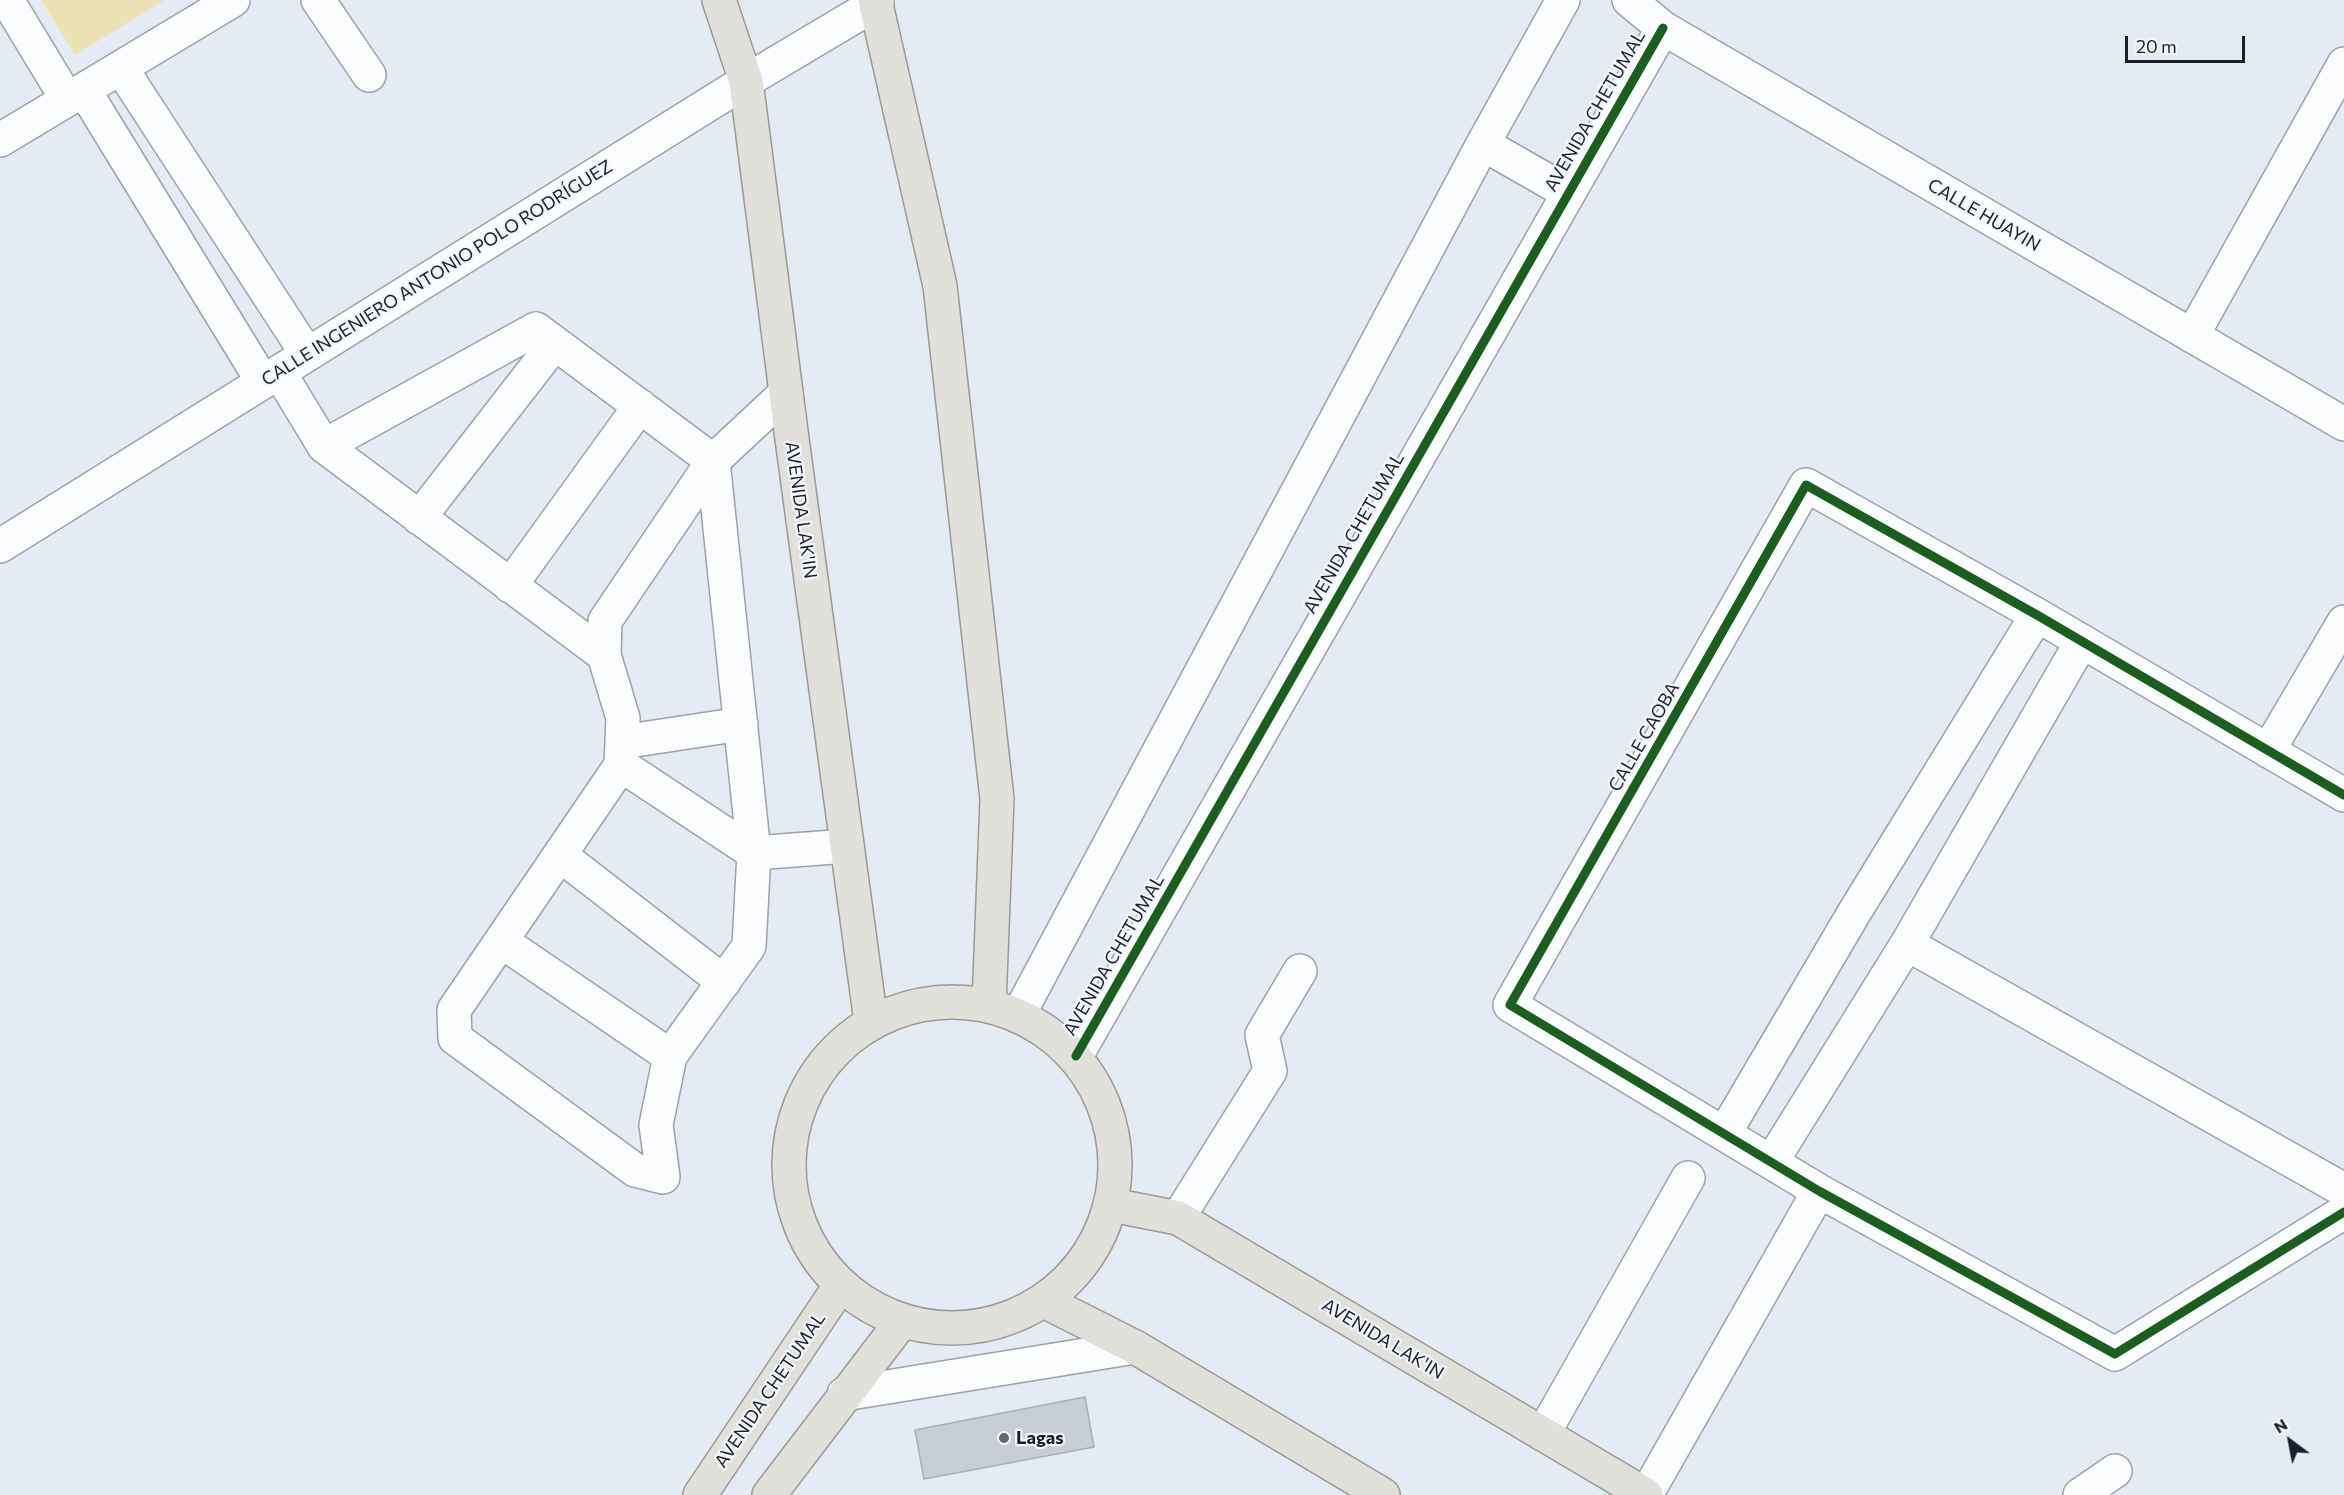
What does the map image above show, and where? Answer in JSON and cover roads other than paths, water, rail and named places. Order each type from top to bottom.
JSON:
[{"type":"main road","name":"AVENIDA LAK'IN","points":[[719,0],[746,81],[871,1022]]},
{"type":"main road","points":[[876,2],[940,286],[997,799],[1004,1009]]},
{"type":"main road","points":[[928,1002],[1004,1009],[1076,1056],[1104,1100],[1117,1152],[1112,1205],[1087,1259],[1044,1301],[999,1323],[951,1329],[902,1321],[869,1307],[840,1286],[808,1245],[791,1198],[789,1147],[803,1097],[831,1055],[871,1022],[928,1002]]},
{"type":"main road","name":"AVENIDA LAK'IN","points":[[1112,1205],[1178,1218],[1646,1495]]},
{"type":"main road","name":"AVENIDA CHETUMAL","points":[[700,1495],[840,1286]]},
{"type":"main road","points":[[1044,1301],[1136,1347],[1383,1495]]},
{"type":"main road","points":[[769,1495],[902,1321]]},
{"type":"street","points":[[7,0],[76,95],[271,377],[324,446],[604,655]]},
{"type":"street","points":[[0,140],[233,0]]},
{"type":"street","points":[[318,0],[369,75]]},
{"type":"street","points":[[1004,1009],[1563,0]]},
{"type":"street","name":"CALLE HUAYIN","points":[[1629,0],[1663,28],[2344,424]]},
{"type":"street","name":"CALLE INGENIERO ANTONIO POLO RODRÍGUEZ","points":[[0,546],[876,2]]},
{"type":"street","name":"AVENIDA CHETUMAL","points":[[1076,1056],[1567,192],[1663,28]]},
{"type":"street","points":[[2192,336],[2344,64]]},
{"type":"street","points":[[121,68],[307,354]]},
{"type":"street","points":[[1483,144],[1567,192]]},
{"type":"street","points":[[324,446],[536,329],[713,461],[754,854],[749,946],[670,1056],[656,1125],[663,1177],[635,1170],[455,1038],[454,1010],[560,855],[621,754],[623,717],[604,655],[605,621],[713,461],[786,393]]},
{"type":"street","points":[[419,518],[555,343]]},
{"type":"street","points":[[510,586],[640,406]]},
{"type":"street","name":"CALLE CAOBA","points":[[1724,1134],[1510,1005],[1806,485],[2037,615]]},
{"type":"street","points":[[2344,795],[2037,615],[1854,913],[1724,1134],[1819,1191],[2115,1354],[2344,1212]]},
{"type":"street","points":[[2268,751],[2344,622]]},
{"type":"street","points":[[1772,1161],[1906,944],[2082,641]]},
{"type":"street","points":[[621,754],[741,724]]},
{"type":"street","points":[[621,754],[754,854],[847,846]]},
{"type":"street","points":[[560,855],[724,982]]},
{"type":"street","points":[[501,941],[670,1056]]},
{"type":"street","points":[[1906,944],[2344,1190]]},
{"type":"street","points":[[1178,1218],[1270,1071],[1262,1035],[1300,971]]},
{"type":"street","points":[[1543,1434],[1688,1178]]},
{"type":"street","points":[[1646,1495],[1819,1191]]},
{"type":"street","points":[[844,1394],[1136,1347]]},
{"type":"street","points":[[2080,1495],[2115,1471]]},
{"type":"place","name":"Lagas","points":[[1004,1438]]}]
